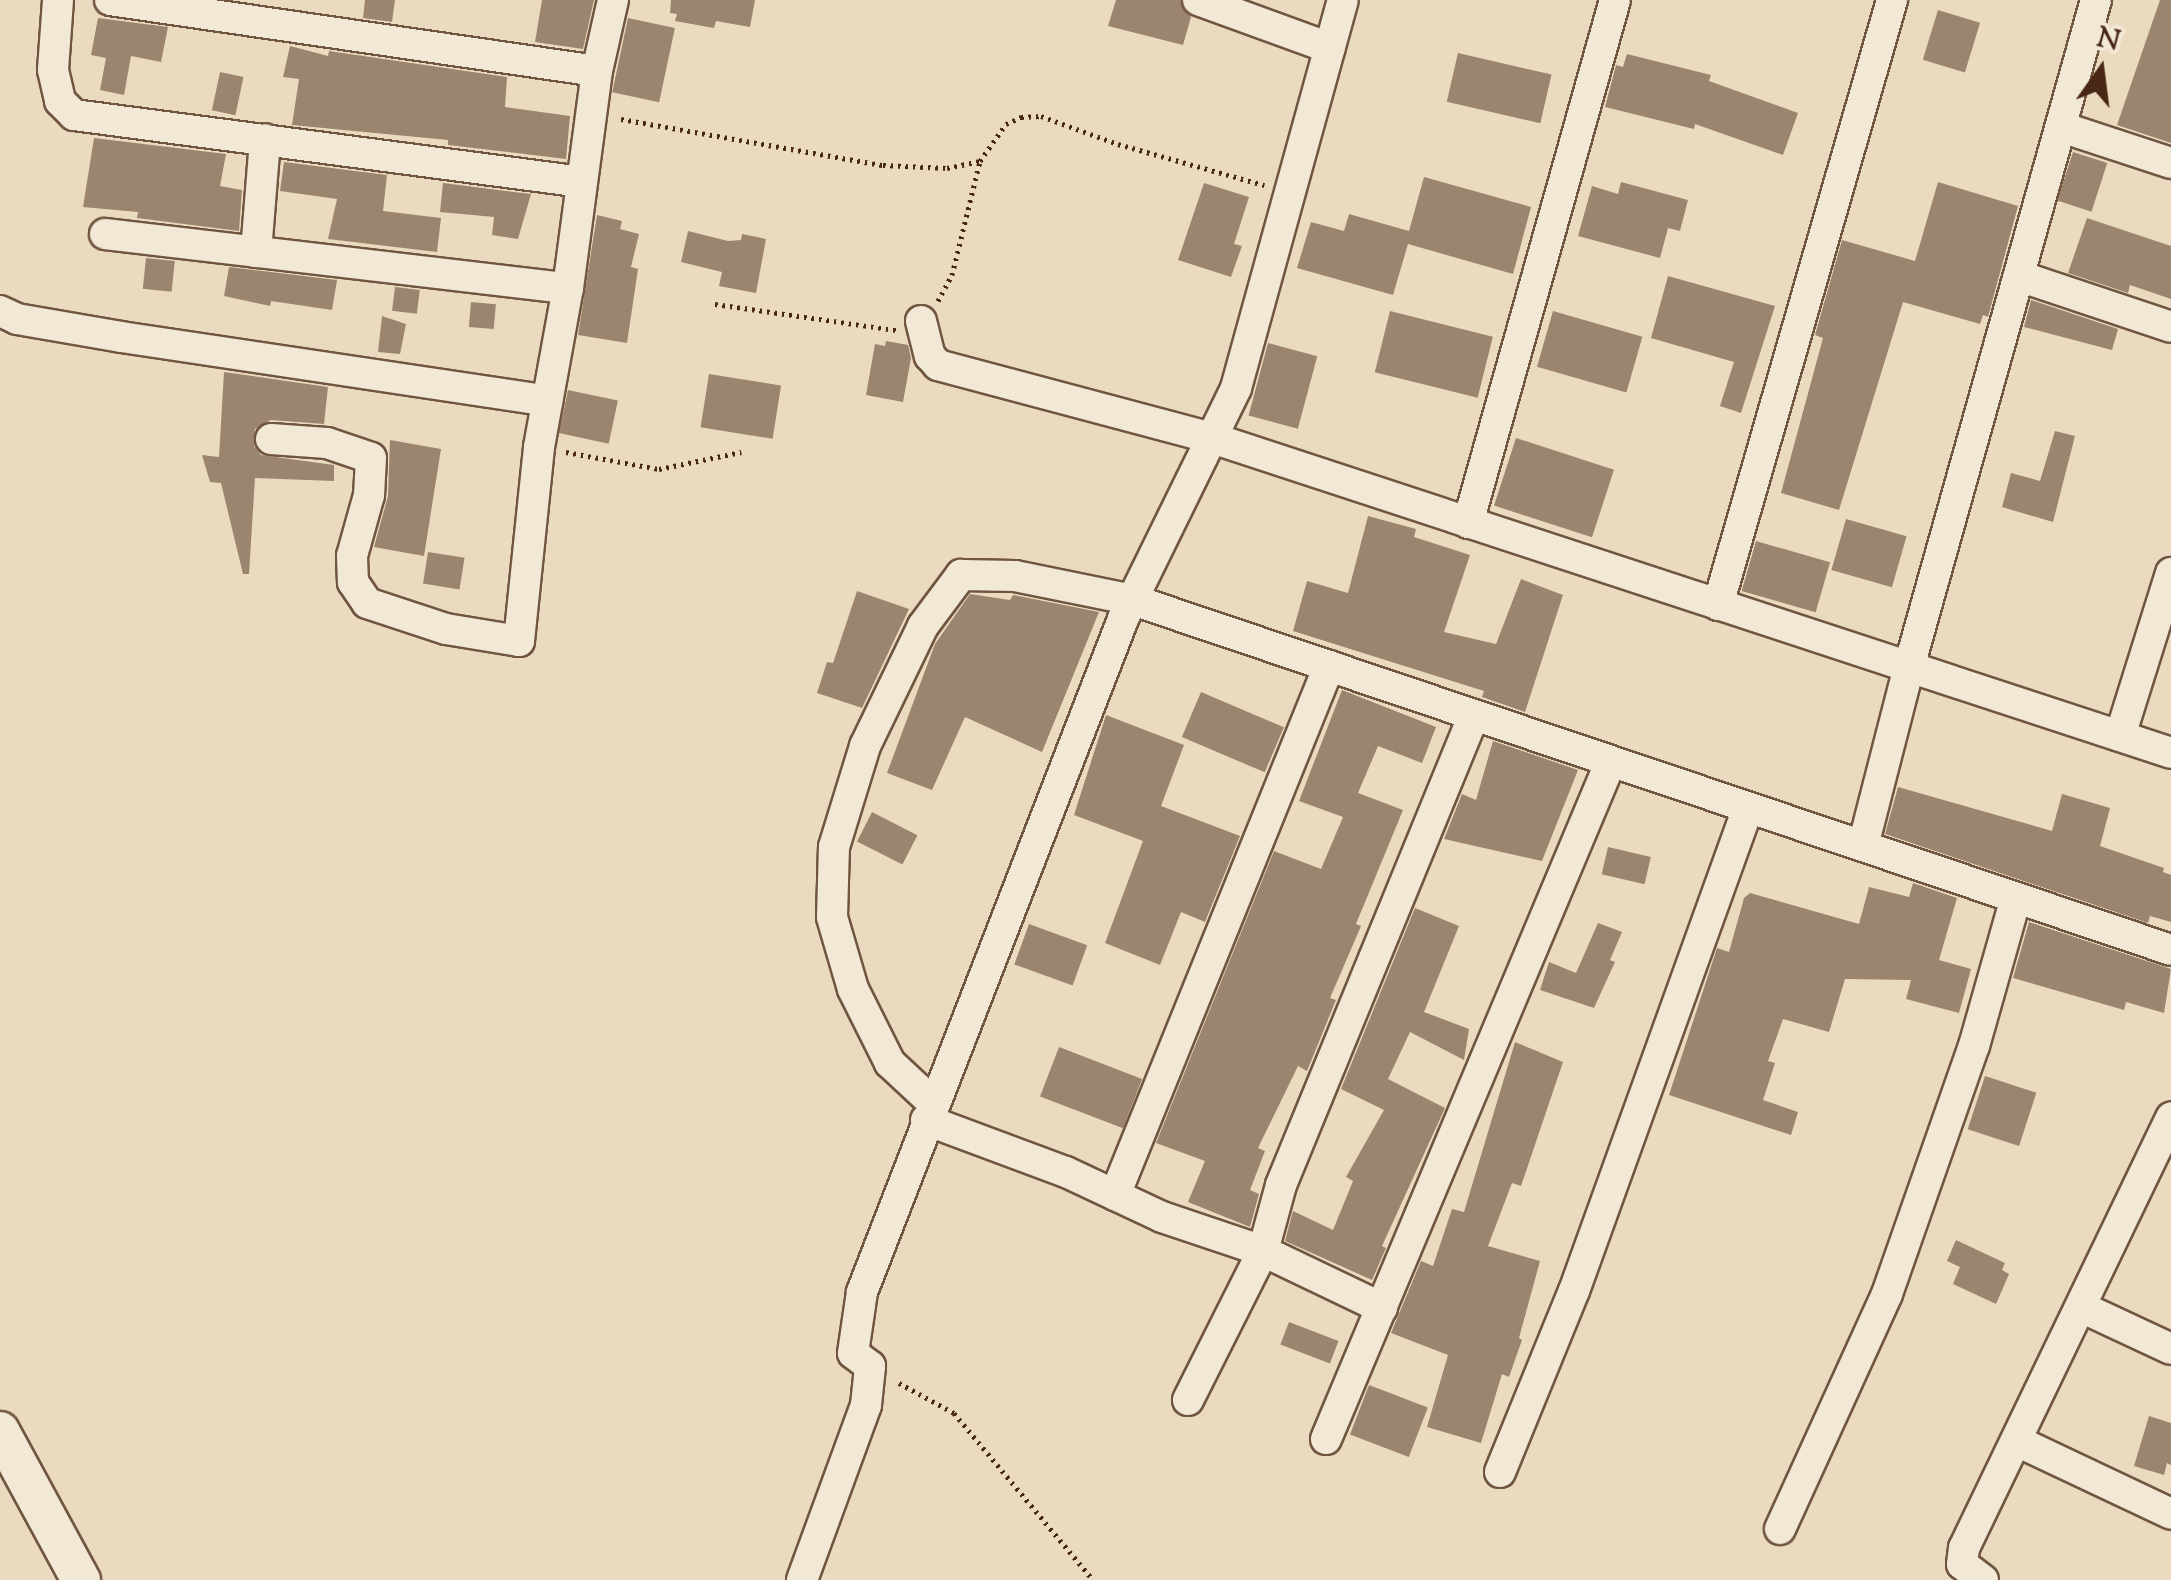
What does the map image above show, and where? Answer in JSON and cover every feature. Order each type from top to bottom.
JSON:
[{"type":"street","points":[[58,0],[53,70],[60,101],[74,115],[582,182]]},
{"type":"street","points":[[110,0],[597,71]]},
{"type":"street","points":[[271,439],[328,443],[372,458],[369,495],[352,556],[353,582],[366,603],[434,626],[519,641],[539,447],[568,288],[597,71],[613,0]]},
{"type":"street","points":[[1198,0],[1330,48]]},
{"type":"street","points":[[802,1580],[866,1405],[870,1366],[853,1353],[862,1292],[1132,600],[1236,388],[1342,0]]},
{"type":"street","points":[[1468,523],[1614,0]]},
{"type":"street","points":[[1718,605],[1892,0]]},
{"type":"street","points":[[1863,846],[1909,667],[2096,0]]},
{"type":"street","points":[[2061,127],[2171,163]]},
{"type":"street","points":[[256,252],[265,139]]},
{"type":"street","points":[[105,234],[568,288]]},
{"type":"street","points":[[2019,276],[2171,326]]},
{"type":"street","points":[[0,311],[17,319],[121,337],[547,401]]},
{"type":"street","points":[[921,321],[930,356],[938,364],[1212,438],[2171,753]]},
{"type":"street","points":[[2120,736],[2171,573]]},
{"type":"street","points":[[1382,1308],[1264,1251],[1162,1217],[930,1111],[890,1064],[853,990],[832,917],[834,847],[864,746],[923,626],[961,575],[1014,576],[1132,600],[2171,950]]},
{"type":"street","points":[[1115,1195],[1329,666]]},
{"type":"street","points":[[1188,1400],[1264,1251],[1281,1185],[1474,715]]},
{"type":"street","points":[[1326,1439],[1610,761]]},
{"type":"street","points":[[1500,1472],[1574,1291],[1748,808]]},
{"type":"street","points":[[1780,1529],[1887,1294],[1974,1046],[2016,898]]},
{"type":"street","points":[[1982,1580],[1962,1564],[1964,1548],[2019,1442],[2081,1307],[2159,1174],[2171,1117]]},
{"type":"street","points":[[2081,1307],[2171,1349]]},
{"type":"street","points":[[0,1431],[81,1580]]},
{"type":"street","points":[[2019,1442],[2171,1514]]},
{"type":"path","points":[[594,112],[883,164],[948,168],[980,161]]},
{"type":"path","points":[[715,304],[876,330],[910,330],[934,310],[952,275],[980,161],[1006,124],[1020,117],[1041,116],[1118,144],[1290,193]]},
{"type":"path","points":[[539,447],[659,469],[741,452]]},
{"type":"path","points":[[870,1366],[954,1414],[1093,1580]]},
{"type":"building","points":[[365,0],[395,0],[392,22],[363,18]]},
{"type":"building","points":[[542,0],[594,0],[583,49],[535,42]]},
{"type":"building","points":[[671,0],[755,0],[750,27],[716,21],[714,28],[675,21],[677,14],[670,13]]},
{"type":"building","points":[[1116,0],[1180,0],[1191,17],[1183,45],[1108,26]]},
{"type":"building","points":[[2160,0],[2171,0],[2171,143],[2117,125]]},
{"type":"building","points":[[1938,10],[1980,23],[1965,73],[1923,60]]},
{"type":"building","points":[[98,18],[168,27],[161,62],[131,56],[124,95],[100,90],[106,58],[91,55]]},
{"type":"building","points":[[628,18],[675,28],[659,102],[612,92]]},
{"type":"building","points":[[290,46],[328,56],[329,51],[507,77],[505,107],[570,116],[566,159],[448,145],[448,140],[292,125],[299,79],[283,77]]},
{"type":"building","points":[[1458,53],[1552,75],[1540,123],[1447,102]]},
{"type":"building","points":[[1627,54],[1711,75],[1709,81],[1798,113],[1783,155],[1695,124],[1694,129],[1605,107],[1616,65],[1623,67]]},
{"type":"building","points":[[220,72],[243,77],[235,115],[212,110]]},
{"type":"building","points":[[94,138],[226,154],[220,186],[242,190],[239,231],[137,218],[138,212],[83,207]]},
{"type":"building","points":[[2073,152],[2107,163],[2091,212],[2057,201]]},
{"type":"building","points":[[284,162],[387,175],[383,211],[441,218],[437,252],[328,239],[337,199],[280,191]]},
{"type":"building","points":[[1424,177],[1531,207],[1513,274],[1408,244],[1393,295],[1297,268],[1311,222],[1344,231],[1349,214],[1409,231]]},
{"type":"building","points":[[1621,182],[1688,200],[1680,231],[1668,228],[1660,258],[1578,236],[1592,186],[1618,194]]},
{"type":"building","points":[[1938,182],[2018,206],[1988,317],[1983,315],[1980,324],[1903,302],[1839,510],[1781,493],[1823,338],[1815,335],[1842,240],[1915,261]]},
{"type":"building","points":[[443,183],[531,194],[518,239],[492,235],[494,217],[440,212]]},
{"type":"building","points":[[1204,183],[1249,197],[1234,244],[1242,246],[1231,277],[1178,260]]},
{"type":"building","points":[[597,215],[622,221],[620,229],[639,234],[631,267],[638,269],[627,343],[578,335]]},
{"type":"building","points":[[2087,218],[2171,246],[2171,299],[2130,285],[2128,293],[2068,273]]},
{"type":"building","points":[[688,231],[728,241],[741,240],[742,234],[766,239],[756,293],[719,286],[722,272],[681,262]]},
{"type":"building","points":[[146,258],[175,261],[172,292],[143,289]]},
{"type":"building","points":[[229,267],[337,280],[332,310],[271,301],[270,306],[224,296]]},
{"type":"building","points":[[1668,276],[1775,306],[1741,413],[1720,406],[1734,362],[1651,338]]},
{"type":"building","points":[[395,287],[420,290],[417,314],[392,311]]},
{"type":"building","points":[[2031,300],[2118,329],[2112,350],[2024,327]]},
{"type":"building","points":[[471,302],[496,304],[494,329],[469,327]]},
{"type":"building","points":[[1390,311],[1493,337],[1478,398],[1375,372]]},
{"type":"building","points":[[1553,311],[1642,337],[1626,392],[1537,367]]},
{"type":"building","points":[[382,316],[406,324],[400,354],[378,352]]},
{"type":"building","points":[[886,341],[908,345],[911,358],[903,402],[866,395],[875,344],[885,346]]},
{"type":"building","points":[[1268,343],[1317,356],[1298,429],[1249,415]]},
{"type":"building","points":[[224,372],[328,387],[324,424],[271,420],[255,429],[254,446],[261,455],[334,465],[334,481],[255,478],[249,574],[243,574],[221,483],[210,482],[202,455],[219,457]]},
{"type":"building","points":[[709,374],[781,385],[773,439],[701,427]]},
{"type":"building","points":[[568,390],[618,401],[609,444],[559,433]]},
{"type":"building","points":[[2055,431],[2075,436],[2053,522],[2002,507],[2011,473],[2040,481]]},
{"type":"building","points":[[1516,438],[1614,470],[1592,537],[1494,506]]},
{"type":"building","points":[[390,440],[441,449],[424,556],[374,547],[388,496]]},
{"type":"building","points":[[1368,516],[1416,529],[1414,537],[1470,555],[1444,632],[1496,644],[1521,579],[1563,595],[1525,712],[1482,697],[1484,691],[1293,631],[1307,581],[1348,593]]},
{"type":"building","points":[[1846,519],[1907,536],[1892,587],[1831,570]]},
{"type":"building","points":[[1756,541],[1830,562],[1816,612],[1742,591]]},
{"type":"building","points":[[428,552],[465,558],[460,589],[423,584]]},
{"type":"building","points":[[857,591],[909,609],[862,708],[817,693],[827,662],[833,663]]},
{"type":"building","points":[[970,594],[1010,600],[1013,595],[1099,612],[1042,752],[965,717],[932,790],[887,773],[935,644]]},
{"type":"building","points":[[1342,690],[1436,727],[1422,763],[1378,746],[1358,793],[1403,810],[1356,924],[1361,926],[1330,998],[1336,1000],[1307,1071],[1298,1066],[1258,1148],[1265,1151],[1250,1190],[1259,1194],[1250,1227],[1188,1202],[1205,1161],[1156,1143],[1274,851],[1321,869],[1343,817],[1299,801]]},
{"type":"building","points":[[1201,692],[1284,727],[1265,772],[1182,737]]},
{"type":"building","points":[[1106,715],[1184,745],[1161,806],[1240,836],[1205,922],[1181,912],[1160,965],[1105,943],[1143,841],[1074,815]]},
{"type":"building","points":[[1493,741],[1578,770],[1542,861],[1444,839],[1462,794],[1476,800]]},
{"type":"building","points":[[1898,787],[2052,831],[2062,794],[2110,808],[2100,846],[2164,868],[2163,872],[2171,875],[2171,922],[2150,916],[2148,923],[1885,834]]},
{"type":"building","points":[[872,812],[917,835],[902,865],[857,841]]},
{"type":"building","points":[[1608,847],[1651,857],[1645,884],[1602,874]]},
{"type":"building","points":[[1913,883],[1957,898],[1939,960],[1971,969],[1959,1013],[1906,999],[1911,980],[1845,979],[1829,1032],[1783,1019],[1768,1061],[1775,1063],[1763,1100],[1798,1112],[1791,1135],[1669,1095],[1717,948],[1729,952],[1744,898],[1750,893],[1859,924],[1869,887],[1909,897]]},
{"type":"building","points":[[1415,908],[1459,926],[1424,1012],[1469,1029],[1464,1060],[1410,1032],[1388,1079],[1445,1108],[1382,1246],[1386,1248],[1372,1280],[1285,1241],[1293,1211],[1333,1230],[1353,1181],[1346,1177],[1384,1110],[1341,1089]]},
{"type":"building","points":[[2029,922],[2171,969],[2164,1013],[2126,1002],[2124,1010],[2013,978]]},
{"type":"building","points":[[1598,923],[1622,932],[1610,960],[1615,962],[1594,1008],[1540,990],[1549,962],[1576,973]]},
{"type":"building","points":[[1029,924],[1087,945],[1073,986],[1014,964]]},
{"type":"building","points":[[1515,1042],[1563,1062],[1521,1186],[1512,1183],[1488,1246],[1540,1261],[1519,1338],[1522,1340],[1509,1377],[1502,1374],[1481,1443],[1427,1427],[1448,1355],[1391,1333],[1421,1261],[1433,1266],[1452,1209],[1464,1212]]},
{"type":"building","points":[[1059,1047],[1142,1079],[1123,1128],[1040,1096]]},
{"type":"building","points":[[1985,1076],[2036,1093],[2019,1146],[1968,1129]]},
{"type":"building","points":[[1956,1240],[2005,1263],[2002,1270],[2009,1274],[1996,1304],[1953,1284],[1960,1267],[1947,1261]]},
{"type":"building","points":[[1289,1322],[1338,1341],[1330,1363],[1280,1344]]},
{"type":"building","points":[[1369,1385],[1428,1408],[1409,1457],[1350,1434]]},
{"type":"building","points":[[2149,1416],[2171,1423],[2171,1465],[2167,1463],[2164,1475],[2134,1466]]}]
